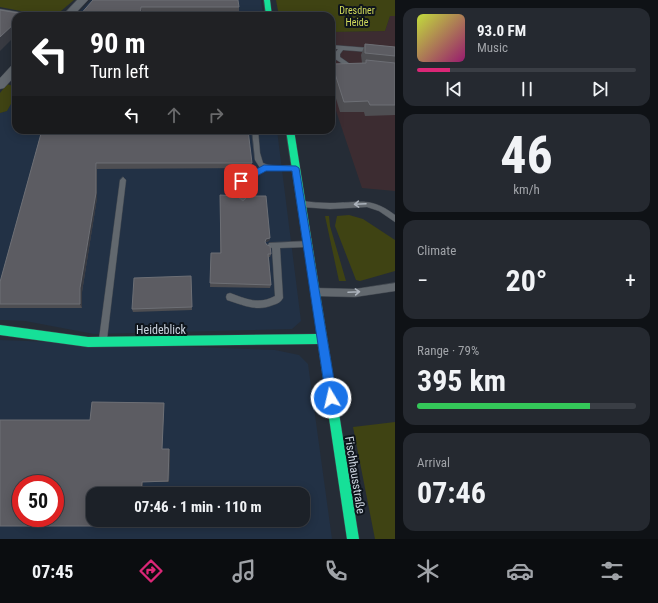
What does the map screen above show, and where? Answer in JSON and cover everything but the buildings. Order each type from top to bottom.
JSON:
[{"type":"main road","points":[[267,0],[268,12]]},
{"type":"main road","name":"Fischhausstraße","points":[[291,134],[353,539]]},
{"type":"main road","name":"Heideblick","points":[[0,330],[88,342],[322,339]]},
{"type":"street","points":[[71,12],[82,0]]},
{"type":"street","points":[[0,85],[12,72]]},
{"type":"lane","points":[[0,10],[12,12]]},
{"type":"lane","points":[[335,47],[395,52]]},
{"type":"lane","points":[[341,48],[337,54],[337,58],[341,62],[348,65],[364,67]]},
{"type":"lane","points":[[255,134],[258,160],[264,168]]},
{"type":"lane","points":[[242,200],[241,181],[264,168],[296,168]]},
{"type":"lane","points":[[103,342],[123,180]]},
{"type":"lane","points":[[301,204],[330,206],[367,204],[382,209],[395,219]]},
{"type":"lane","points":[[230,297],[255,306],[271,303],[279,298],[273,245],[307,244]]},
{"type":"lane","points":[[315,292],[355,293],[395,287]]},
{"type":"shaded area","points":[[91,0],[261,0],[262,12],[79,12]]},
{"type":"shaded area","points":[[390,16],[395,16],[395,191],[362,188],[335,108],[335,32],[385,31]]},
{"type":"shaded area","points":[[12,102],[12,134],[278,134],[301,321],[292,329],[94,334],[25,321],[0,320],[0,113],[7,111]]},
{"type":"shaded area","points":[[0,340],[275,350],[299,355],[308,364],[332,539],[0,539]]},
{"type":"green space","points":[[0,0],[74,0],[60,12],[26,12],[0,7]]},
{"type":"green space","name":"Dresdner Heide","points":[[276,0],[395,0],[395,16],[390,16],[385,31],[335,32],[335,12],[278,12]]},
{"type":"green space","points":[[7,84],[12,86],[12,102],[7,111],[0,113],[0,93]]},
{"type":"green space","points":[[349,215],[363,219],[395,240],[395,271],[360,281],[356,280],[335,226],[337,216]]},
{"type":"green space","points":[[325,216],[329,216],[330,226],[346,281],[339,281]]},
{"type":"green space","points":[[395,422],[395,539],[375,539],[353,427]]},
{"type":"traffic: fast","points":[[267,0],[268,12]]},
{"type":"traffic: fast","points":[[291,134],[353,539]]},
{"type":"traffic: fast","points":[[0,330],[88,342],[322,339]]},
{"type":"route","points":[[241,181],[264,168],[296,168],[331,398]]}]
